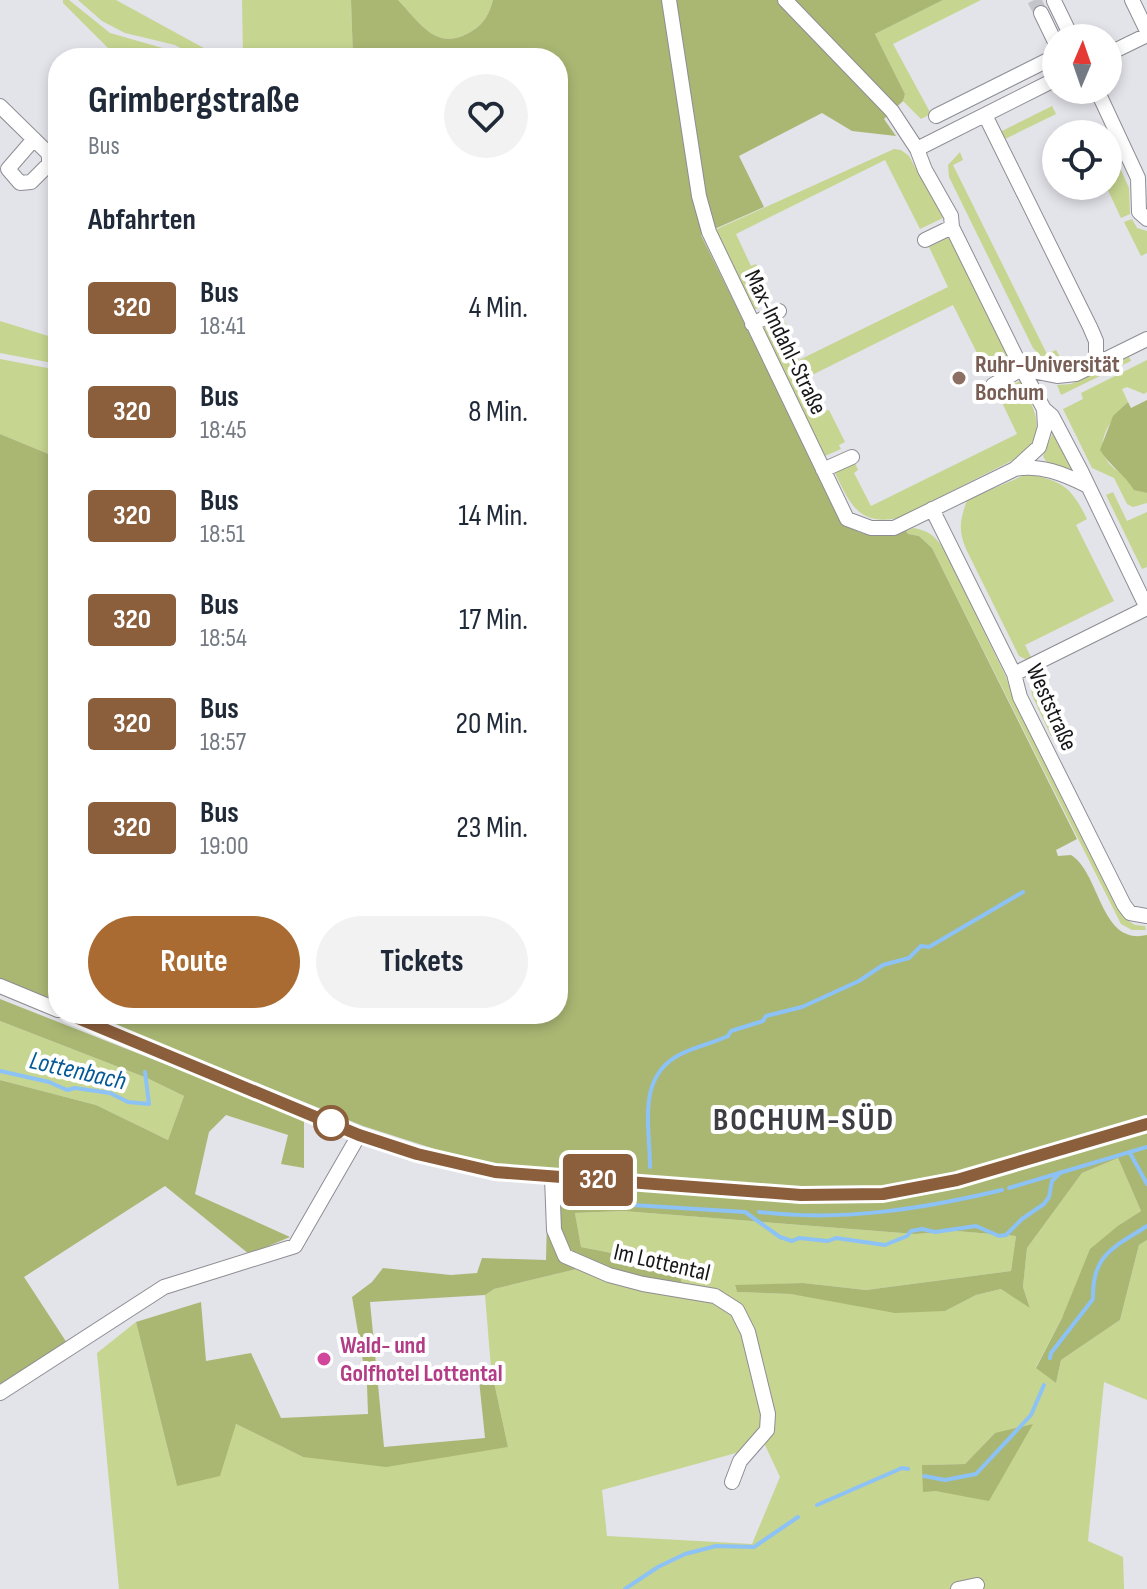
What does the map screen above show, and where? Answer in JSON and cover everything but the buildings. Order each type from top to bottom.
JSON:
[{"type":"street","name":"Max-Imdahl-Straße","points":[[669,0],[699,196],[709,232],[847,519],[871,528],[894,528],[1015,469],[1039,447],[1045,427],[1044,409]]},
{"type":"street","points":[[785,0],[892,111],[917,149],[1022,369],[1044,409],[1052,416],[1100,513],[1141,579],[1147,608],[1014,674]]},
{"type":"street","points":[[1122,46],[1147,33],[1132,0]]},
{"type":"street","points":[[1054,1],[1065,24]]},
{"type":"street","points":[[1041,13],[1046,24]]},
{"type":"street","points":[[937,120],[1042,64]]},
{"type":"street","points":[[917,149],[1042,86]]},
{"type":"street","points":[[1104,104],[1142,178],[1139,212],[1147,219]]},
{"type":"street","points":[[0,106],[34,139]]},
{"type":"street","points":[[985,115],[1090,327],[1096,341],[1096,364]]},
{"type":"street","points":[[925,240],[952,227]]},
{"type":"street","points":[[752,324],[779,311]]},
{"type":"street","points":[[993,385],[1022,369],[1057,376],[1076,374],[1147,339]]},
{"type":"street","points":[[823,470],[852,457]]},
{"type":"street","points":[[1015,469],[1030,466],[1065,475],[1086,485]]},
{"type":"street","name":"Weststraße","points":[[932,509],[1014,674],[1020,697],[1124,905],[1130,913],[1143,916]]},
{"type":"street","points":[[0,986],[48,1006]]},
{"type":"street","points":[[92,1024],[359,1135],[417,1154],[495,1172],[801,1195],[883,1194],[957,1180],[1147,1124]]},
{"type":"street","points":[[0,1393],[164,1287],[295,1246],[359,1135]]},
{"type":"street","name":"Im Lottental","points":[[552,1177],[554,1226],[565,1256],[643,1284],[715,1296],[737,1310],[748,1332],[768,1414],[767,1430],[740,1461],[732,1482]]},
{"type":"street","points":[[958,1589],[977,1585]]},
{"type":"green space","points":[[63,0],[69,0],[110,33],[162,48],[108,48]]},
{"type":"green space","points":[[78,0],[116,0],[204,48],[180,48],[125,33],[102,21]]},
{"type":"green space","points":[[242,0],[351,0],[353,48],[243,48]]},
{"type":"green space","points":[[351,0],[398,0],[430,33],[449,39],[460,37],[480,25],[493,0],[943,0],[875,34],[905,94],[903,101],[884,119],[896,136],[852,131],[822,113],[739,156],[764,207],[701,235],[842,521],[864,534],[888,535],[906,531],[919,536],[932,548],[1077,839],[1056,850],[1058,856],[1071,855],[1081,864],[1110,920],[1120,930],[1131,936],[1147,935],[1147,1240],[1139,1245],[1120,1320],[1061,1360],[1056,1383],[1036,1368],[1062,1318],[1090,1249],[1141,1211],[1118,1158],[1082,1173],[1027,1248],[1023,1287],[1030,1308],[1001,1289],[976,1295],[945,1311],[895,1313],[791,1294],[737,1292],[735,1285],[803,1283],[866,1290],[1011,1271],[1016,1236],[956,1231],[915,1234],[623,1211],[575,1213],[581,1247],[637,1258],[681,1277],[681,1287],[581,1268],[494,1289],[485,1295],[370,1302],[384,1447],[485,1438],[478,1370],[491,1368],[508,1447],[386,1467],[303,1457],[236,1424],[220,1476],[177,1486],[136,1322],[201,1302],[206,1361],[251,1353],[281,1418],[368,1414],[367,1385],[352,1297],[372,1282],[383,1268],[451,1275],[477,1273],[482,1258],[546,1260],[545,1187],[590,1186],[572,1173],[542,1168],[491,1167],[363,1126],[113,1024],[568,1024],[568,48],[353,48]]},
{"type":"green space","points":[[398,0],[493,0],[480,25],[460,37],[449,39],[430,33]]},
{"type":"green space","points":[[943,0],[981,0],[893,44],[931,114],[921,119],[903,101],[905,94],[875,34]]},
{"type":"green space","points":[[1052,106],[1056,114],[1005,139],[998,133]]},
{"type":"green space","points":[[894,149],[909,156],[943,218],[920,229],[885,160],[736,234],[751,266],[756,264],[772,296],[767,299],[769,303],[752,311],[717,229]]},
{"type":"green space","points":[[960,152],[963,160],[953,165],[1047,354],[1056,350],[1060,357],[1044,359],[1033,348],[949,177],[948,165]]},
{"type":"green space","points":[[1122,172],[1129,188],[1130,214],[1121,218],[1113,200],[1122,200]]},
{"type":"green space","points":[[1132,219],[1137,228],[1147,231],[1147,253],[1141,256],[1124,222]]},
{"type":"green space","points":[[952,236],[1011,363],[988,375],[953,305],[808,377],[824,411],[829,410],[845,442],[839,445],[841,449],[825,456],[761,328],[783,318],[786,324],[782,327],[799,360],[948,287],[929,247]]},
{"type":"green space","points":[[0,321],[48,336],[48,362],[0,353]]},
{"type":"green space","points":[[1129,357],[1131,361],[1061,395],[1057,385],[1071,384]]},
{"type":"green space","points":[[0,359],[48,368],[48,454],[0,434]]},
{"type":"green space","points":[[1147,360],[1147,392],[1144,394],[1127,387],[1122,389],[1128,402],[1107,429],[1103,446],[1111,466],[1135,488],[1147,493],[1147,503],[1133,507],[1127,504],[1114,478],[1092,468],[1063,409],[1083,399],[1081,393]]},
{"type":"green space","points":[[1020,381],[1034,411],[1036,429],[1028,448],[1019,457],[898,518],[874,519],[851,503],[835,473],[855,463],[858,470],[854,473],[871,506],[1017,434],[997,392]]},
{"type":"green space","points":[[1147,400],[1147,493],[1134,490],[1100,450],[1113,416],[1128,402],[1131,408]]},
{"type":"green space","points":[[1053,432],[1073,471],[1045,460],[1043,456]]},
{"type":"green space","points":[[0,434],[48,454],[48,998],[0,979]]},
{"type":"green space","points":[[1027,474],[1057,483],[1076,499],[1087,519],[1076,525],[1114,601],[1025,645],[1032,659],[1019,656],[966,549],[961,530],[967,500]]},
{"type":"green space","points":[[1113,492],[1127,521],[1147,512],[1147,567],[1142,569],[1106,495]]},
{"type":"green space","points":[[913,528],[933,536],[946,553],[1006,677],[1014,701],[1124,918],[1135,925],[1145,926],[1146,930],[1132,930],[1121,924],[932,548],[919,536],[907,534],[906,531]]},
{"type":"green space","points":[[1039,679],[1064,730],[1051,736],[1032,695],[1031,688]]},
{"type":"green space","points":[[0,999],[48,1018],[48,1024],[63,1024],[304,1119],[304,1168],[281,1164],[288,1135],[226,1115],[209,1132],[195,1194],[290,1237],[249,1254],[165,1186],[24,1277],[67,1343],[0,1384],[0,1080],[96,1105],[168,1140],[184,1096],[147,1078],[0,1021]]},
{"type":"green space","points":[[0,1021],[147,1078],[184,1096],[168,1140],[96,1105],[0,1080]]},
{"type":"green space","points":[[1118,1158],[1141,1211],[1119,1225],[1036,1367],[1056,1383],[1061,1360],[1120,1320],[1139,1245],[1147,1240],[1147,1400],[1104,1382],[1088,1541],[1123,1557],[1124,1589],[119,1589],[97,1353],[136,1322],[177,1486],[236,1424],[303,1457],[508,1447],[491,1368],[485,1295],[494,1289],[637,1258],[581,1247],[575,1213],[623,1211],[915,1234],[956,1231],[1016,1236],[1011,1271],[866,1290],[803,1283],[735,1286],[737,1292],[791,1294],[945,1311],[976,1295],[1001,1289],[1030,1307],[1023,1287],[1027,1248],[1082,1173]],"holes":[[[995,1433],[990,1500],[935,1491],[922,1465],[965,1464]],[[765,1445],[780,1477],[752,1544],[607,1536],[602,1490]]]},
{"type":"green space","points":[[1033,1424],[989,1501],[935,1491],[923,1492],[922,1465],[965,1464],[995,1433]]},
{"type":"waterway","points":[[650,1167],[648,1119],[651,1089],[667,1063],[681,1054],[728,1036],[731,1031],[763,1021],[766,1016],[802,1007],[859,981],[883,965],[909,958],[921,946],[929,947],[1023,892]]},
{"type":"waterway","name":"Lottenbach","points":[[0,1071],[49,1082],[67,1090],[75,1088],[110,1093],[128,1102],[149,1104],[145,1072]]},
{"type":"waterway","name":"Lottenbach","points":[[1009,1188],[1147,1147]]},
{"type":"waterway","points":[[1130,1153],[1147,1184]]},
{"type":"waterway","name":"Lottenbach","points":[[600,1203],[745,1212],[780,1237],[792,1241],[799,1238],[828,1241],[836,1238],[885,1245],[907,1236],[911,1231],[922,1229],[935,1232],[976,1226],[999,1236],[1006,1235],[1044,1204],[1049,1197],[1052,1181],[1061,1172]]},
{"type":"waterway","name":"Lottenbach","points":[[759,1212],[790,1215],[881,1212],[1002,1190]]},
{"type":"waterway","points":[[1050,1358],[1093,1299],[1096,1272],[1101,1262],[1115,1247],[1147,1226]]},
{"type":"waterway","points":[[924,1476],[945,1480],[976,1474],[1031,1415],[1044,1385]]},
{"type":"waterway","points":[[817,1505],[902,1468],[908,1469]]},
{"type":"waterway","points":[[625,1589],[685,1554],[716,1546],[754,1547],[798,1517]]},
{"type":"tunnel","points":[[1034,0],[1041,13]]},
{"type":"bus line","name":"320","points":[[93,1024],[359,1135],[417,1154],[495,1172],[801,1195],[883,1194],[957,1180],[1147,1124]]},
{"type":"place","name":"Ruhr-Universität Bochum","points":[[959,378]]},
{"type":"place","name":"Wald- und Golfhotel Lottental","points":[[324,1359]]},
{"type":"district","name":"BOCHUM-SÜD","points":[[804,1119]]}]
